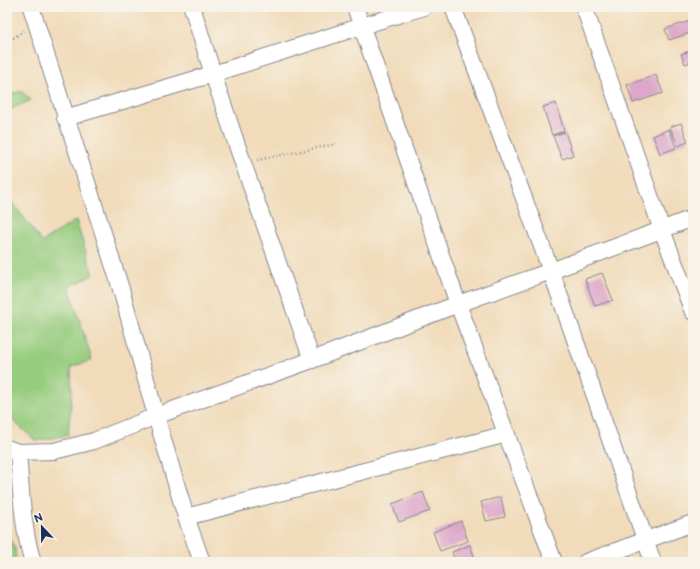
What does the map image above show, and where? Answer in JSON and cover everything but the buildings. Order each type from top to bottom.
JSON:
[{"type":"street","points":[[192,7],[212,74],[312,360]]},
{"type":"street","points":[[355,7],[458,304],[554,562]]},
{"type":"street","points":[[65,118],[212,74],[424,7]]},
{"type":"street","points":[[453,7],[551,271],[653,562]]},
{"type":"street","points":[[584,7],[662,230],[693,312]]},
{"type":"street","points":[[33,14],[120,289],[186,517],[202,562]]},
{"type":"street","points":[[33,562],[26,532],[13,450],[54,451],[73,447],[113,434],[156,416],[312,360],[458,304],[693,218]]},
{"type":"street","points":[[186,517],[507,434]]},
{"type":"street","points":[[586,562],[693,523]]},
{"type":"path","points":[[7,43],[33,14]]},
{"type":"path","points":[[243,163],[336,144]]},
{"type":"green space","points":[[21,91],[31,100],[7,111],[7,96]]},
{"type":"green space","points":[[7,195],[42,242],[76,220],[93,275],[69,287],[92,360],[71,367],[72,392],[68,435],[36,441],[7,414]]},
{"type":"green space","points":[[7,535],[15,548],[16,562],[7,562]]}]
